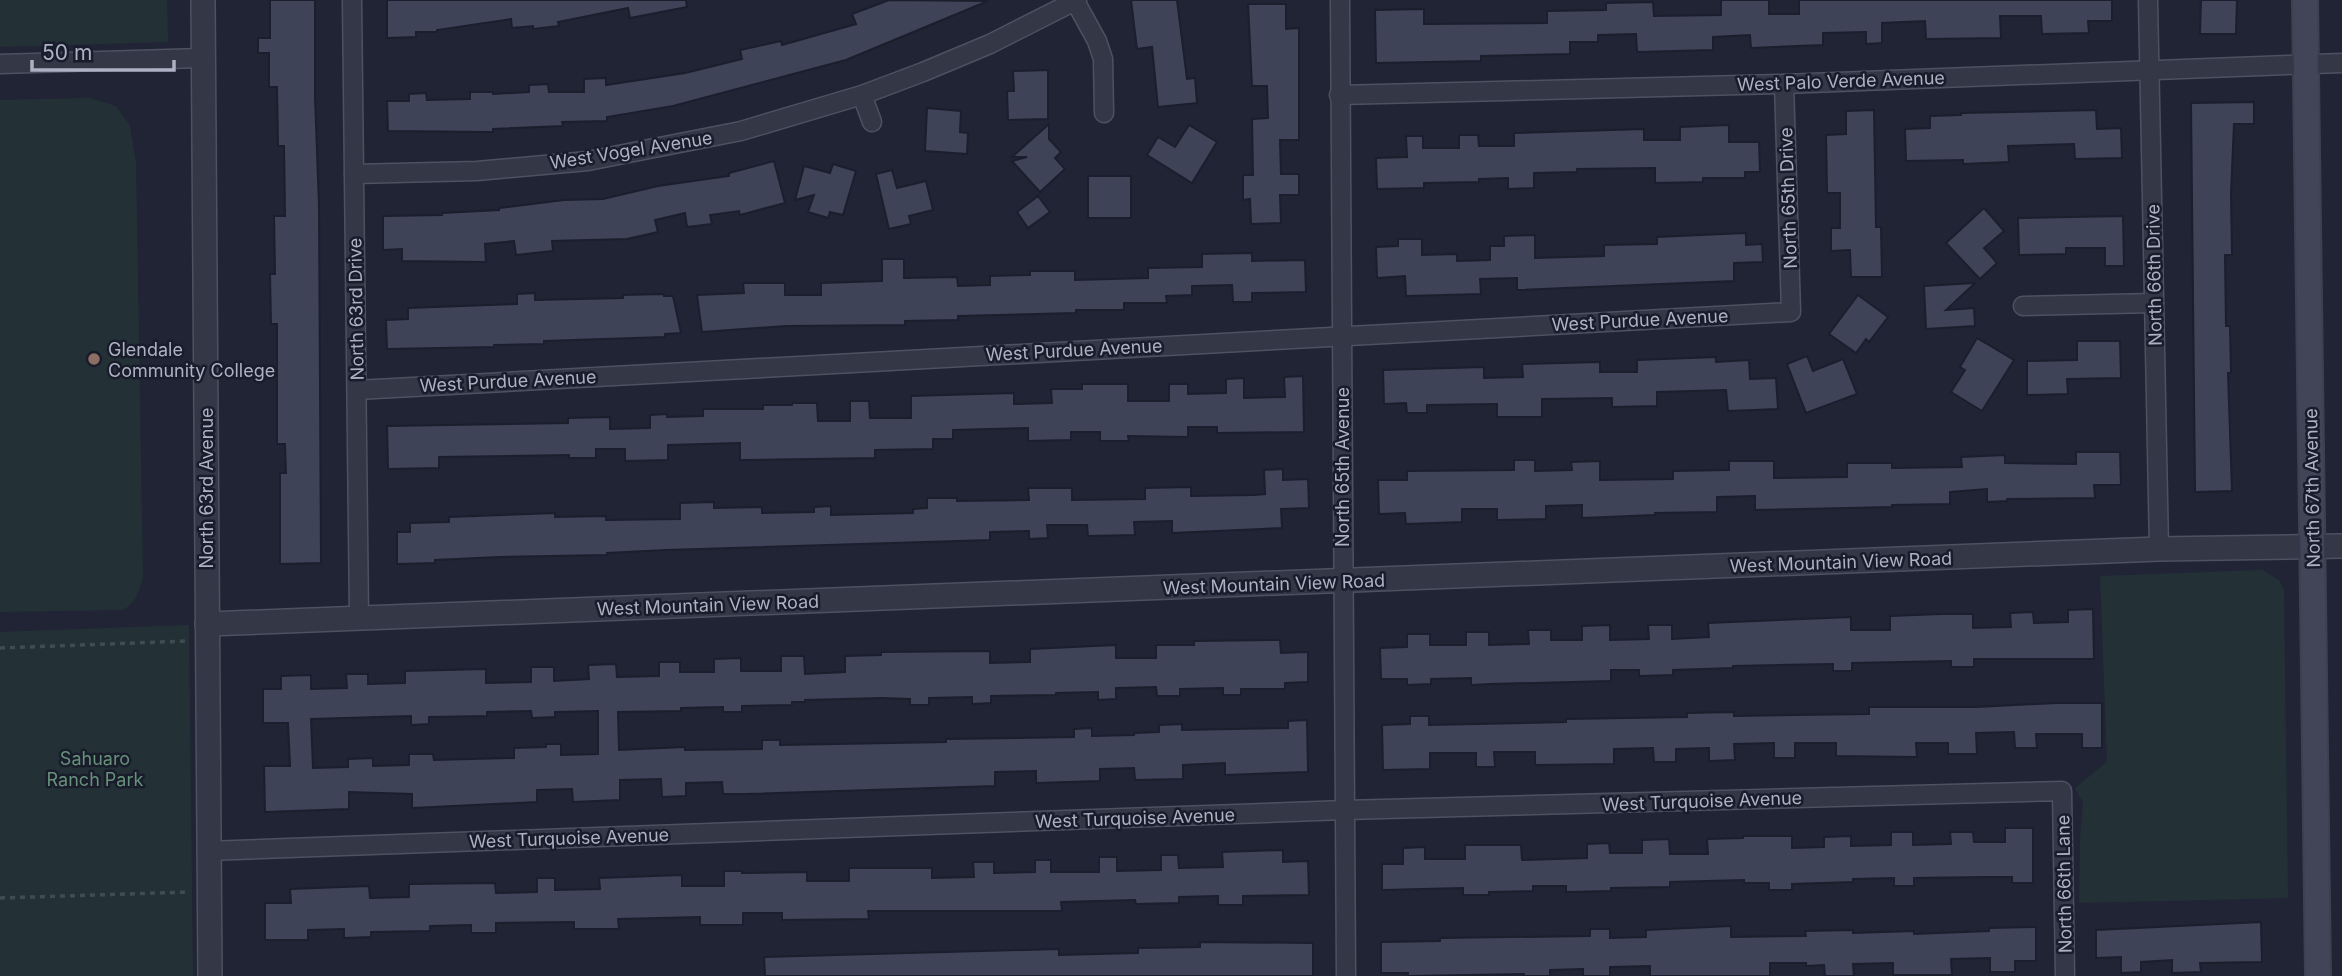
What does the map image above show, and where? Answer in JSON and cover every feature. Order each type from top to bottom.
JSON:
[{"type":"main road","name":"North 67th Avenue","points":[[2305,0],[2318,976]]},
{"type":"street","name":"North 63rd Avenue","points":[[203,0],[210,976]]},
{"type":"street","name":"North 63rd Drive","points":[[352,0],[359,618]]},
{"type":"street","points":[[1076,0],[1103,59],[1104,113]]},
{"type":"street","name":"West Vogel Avenue","points":[[354,174],[477,171],[588,161],[741,131],[862,95],[990,44],[1076,0]]},
{"type":"street","name":"North 65th Avenue","points":[[1340,0],[1346,976]]},
{"type":"street","name":"North 66th Drive","points":[[2148,0],[2158,549]]},
{"type":"street","points":[[0,64],[202,58]]},
{"type":"street","name":"West Palo Verde Avenue","points":[[1339,95],[1784,84],[2342,63]]},
{"type":"street","name":"North 65th Drive","points":[[1784,84],[1791,312]]},
{"type":"street","points":[[862,95],[872,122]]},
{"type":"street","points":[[2023,306],[2154,303]]},
{"type":"street","name":"West Purdue Avenue","points":[[357,390],[1791,312]]},
{"type":"street","name":"West Mountain View Road","points":[[207,632],[359,618],[2158,549],[2342,546]]},
{"type":"street","name":"West Turquoise Avenue","points":[[208,851],[1345,810],[2062,791]]},
{"type":"street","name":"North 66th Lane","points":[[2062,791],[2065,976]]},
{"type":"path","points":[[0,648],[207,632]]},
{"type":"path","points":[[0,898],[209,891]]},
{"type":"green space","points":[[0,0],[167,0],[168,42],[0,47]]},
{"type":"green space","name":"Glendale Community College","points":[[89,98],[116,106],[130,126],[136,163],[143,577],[136,596],[123,610],[0,612],[0,100]]},
{"type":"green space","points":[[2262,570],[2279,580],[2284,590],[2288,898],[2079,903],[2083,803],[2075,788],[2107,762],[2100,576]]},
{"type":"green space","name":"Sahuaro Ranch Park","points":[[189,625],[193,976],[0,976],[0,632]]},
{"type":"building","points":[[270,0],[315,0],[321,563],[280,564],[280,473],[286,473],[285,444],[277,444],[277,324],[271,324],[270,274],[275,274],[274,216],[285,216],[284,146],[278,146],[277,87],[269,87],[269,53],[258,53],[258,38],[270,38]]},
{"type":"building","points":[[387,0],[686,0],[687,7],[630,18],[628,8],[558,22],[559,26],[533,29],[533,26],[512,28],[511,19],[437,32],[416,32],[416,37],[387,38]]},
{"type":"building","points":[[889,0],[988,1],[846,60],[673,106],[607,117],[607,121],[562,122],[563,126],[493,129],[493,132],[388,131],[387,101],[409,101],[409,94],[426,93],[427,100],[470,99],[470,92],[529,92],[529,85],[548,84],[549,92],[584,92],[584,79],[606,78],[606,85],[685,73],[742,59],[740,50],[781,41],[782,45],[856,24],[852,14]]},
{"type":"building","points":[[1131,0],[1177,0],[1187,79],[1195,78],[1197,103],[1158,107],[1152,47],[1137,49]]},
{"type":"building","points":[[1721,0],[1769,0],[1769,14],[1799,14],[1799,0],[2112,0],[2112,21],[2088,21],[2089,33],[2042,34],[2041,16],[2000,16],[2001,38],[1926,39],[1925,21],[1882,23],[1882,43],[1866,44],[1866,32],[1823,33],[1823,45],[1751,48],[1750,35],[1713,37],[1713,50],[1637,52],[1636,34],[1598,35],[1598,42],[1570,42],[1570,54],[1481,56],[1481,61],[1376,63],[1375,10],[1424,9],[1424,24],[1547,23],[1547,11],[1606,10],[1606,3],[1653,2],[1654,16],[1721,15]]},
{"type":"building","points":[[2201,0],[2237,0],[2236,34],[2200,34]]},
{"type":"building","points":[[1248,4],[1286,4],[1286,29],[1299,28],[1299,140],[1280,140],[1281,174],[1299,174],[1299,195],[1280,195],[1281,223],[1251,224],[1250,199],[1243,200],[1243,175],[1253,175],[1252,119],[1268,118],[1267,86],[1252,86]]},
{"type":"building","points":[[1048,70],[1048,119],[1008,120],[1007,91],[1014,91],[1013,71]]},
{"type":"building","points":[[2254,102],[2254,124],[2234,124],[2232,255],[2225,255],[2226,326],[2230,326],[2231,373],[2228,373],[2232,491],[2195,492],[2191,103]]},
{"type":"building","points":[[927,108],[961,111],[960,132],[968,133],[967,154],[925,151]]},
{"type":"building","points":[[1874,110],[1876,227],[1881,227],[1882,277],[1851,277],[1850,250],[1831,251],[1831,228],[1840,228],[1840,193],[1827,193],[1826,135],[1846,134],[1846,111]]},
{"type":"building","points":[[2096,110],[2097,129],[2121,128],[2122,158],[2075,159],[2074,144],[2008,146],[2009,162],[1963,164],[1963,160],[1906,161],[1905,129],[1930,128],[1930,116]]},
{"type":"building","points":[[1049,124],[1049,139],[1061,152],[1055,158],[1065,169],[1040,192],[1012,161],[1027,157],[1012,157]]},
{"type":"building","points":[[1189,125],[1217,142],[1192,183],[1147,155],[1158,137],[1175,147]]},
{"type":"building","points":[[1729,125],[1729,142],[1759,142],[1760,172],[1745,172],[1745,178],[1703,178],[1703,182],[1655,183],[1655,168],[1577,169],[1577,172],[1534,173],[1534,188],[1508,189],[1508,178],[1479,179],[1479,182],[1424,183],[1424,188],[1377,189],[1376,158],[1407,157],[1406,136],[1423,136],[1423,148],[1459,148],[1459,135],[1478,135],[1479,146],[1514,146],[1514,133],[1644,129],[1644,140],[1680,140],[1680,127]]},
{"type":"building","points":[[774,161],[785,203],[740,215],[739,211],[710,215],[712,224],[687,227],[685,213],[655,220],[658,232],[627,239],[552,241],[553,251],[516,255],[514,241],[485,244],[486,262],[402,261],[402,249],[383,250],[383,216],[442,215],[564,200],[603,199],[658,186],[729,176],[729,173]]},
{"type":"building","points":[[833,164],[856,171],[843,215],[830,212],[828,218],[808,212],[814,195],[795,200],[804,166],[830,173]]},
{"type":"building","points":[[892,170],[897,188],[926,181],[933,210],[909,216],[911,224],[889,229],[876,174]]},
{"type":"building","points":[[1088,176],[1131,176],[1131,218],[1088,218]]},
{"type":"building","points":[[1038,196],[1050,212],[1028,228],[1017,212]]},
{"type":"building","points":[[1984,208],[2004,231],[1984,248],[1997,263],[1980,279],[1946,243]]},
{"type":"building","points":[[2123,216],[2124,266],[2105,266],[2105,248],[2066,248],[2066,254],[2019,255],[2018,218]]},
{"type":"building","points":[[1746,233],[1746,245],[1762,244],[1763,262],[1734,263],[1734,281],[1517,290],[1517,278],[1480,279],[1481,294],[1406,296],[1405,276],[1377,278],[1376,247],[1398,246],[1398,239],[1422,239],[1422,255],[1457,254],[1457,261],[1490,260],[1490,246],[1504,246],[1504,236],[1535,235],[1535,258],[1604,256],[1604,245],[1657,244],[1657,237]]},
{"type":"building","points":[[1252,253],[1252,261],[1305,260],[1306,292],[1252,293],[1252,302],[1233,302],[1232,285],[1192,286],[1192,295],[1166,296],[1167,303],[1124,303],[1124,310],[958,316],[958,320],[905,321],[905,325],[786,326],[702,332],[697,295],[744,293],[743,283],[785,283],[785,295],[821,295],[821,283],[882,281],[882,259],[904,259],[904,278],[957,277],[958,286],[990,285],[990,276],[1030,275],[1030,271],[1075,271],[1075,280],[1148,278],[1148,268],[1202,267],[1202,254]]},
{"type":"building","points":[[1975,283],[1946,310],[1974,308],[1975,326],[1926,329],[1924,286]]},
{"type":"building","points":[[535,293],[535,300],[623,298],[623,295],[673,296],[681,333],[665,334],[665,337],[544,341],[544,344],[494,347],[387,349],[386,320],[408,319],[408,308],[517,304],[517,294]]},
{"type":"building","points":[[1858,295],[1888,317],[1869,342],[1866,339],[1856,353],[1829,334]]},
{"type":"building","points":[[1977,338],[2014,360],[1982,411],[1951,392],[1965,370],[1960,367]]},
{"type":"building","points":[[2077,341],[2120,341],[2121,378],[2067,379],[2068,394],[2027,395],[2027,361],[2077,360]]},
{"type":"building","points":[[1807,356],[1813,371],[1843,359],[1857,394],[1806,413],[1787,364]]},
{"type":"building","points":[[1716,357],[1716,362],[1749,360],[1750,379],[1776,378],[1778,409],[1728,411],[1726,390],[1657,392],[1657,406],[1612,407],[1612,398],[1542,399],[1542,417],[1497,417],[1497,404],[1427,405],[1427,413],[1407,413],[1406,403],[1384,404],[1383,370],[1484,367],[1484,378],[1523,377],[1522,364],[1600,362],[1600,372],[1637,372],[1637,360]]},
{"type":"building","points":[[1303,376],[1304,432],[1217,433],[1217,427],[1188,427],[1188,437],[1128,436],[1129,441],[1100,441],[1100,432],[1071,432],[1071,440],[1028,441],[1028,428],[953,430],[953,439],[933,439],[933,449],[875,450],[875,458],[740,460],[740,443],[668,445],[668,460],[625,461],[625,449],[596,449],[596,458],[569,458],[569,455],[439,457],[439,468],[388,469],[387,426],[568,423],[568,418],[610,417],[610,429],[650,428],[650,415],[703,416],[703,409],[763,409],[763,405],[792,403],[817,403],[818,421],[850,421],[850,401],[869,401],[870,418],[911,418],[911,396],[1014,393],[1014,404],[1052,403],[1051,389],[1082,389],[1082,384],[1128,384],[1128,401],[1169,401],[1169,384],[1188,384],[1188,394],[1226,393],[1226,379],[1244,378],[1244,398],[1285,397],[1284,377]]},
{"type":"building","points":[[2076,452],[2120,452],[2121,485],[2094,485],[2095,498],[2007,499],[1987,502],[1987,489],[1950,492],[1950,504],[1892,507],[1755,510],[1755,496],[1717,497],[1717,512],[1655,515],[1582,518],[1582,505],[1546,506],[1546,519],[1497,520],[1497,509],[1462,509],[1462,522],[1406,524],[1405,513],[1379,514],[1378,480],[1407,480],[1407,471],[1514,470],[1514,460],[1535,460],[1535,471],[1572,470],[1571,462],[1600,461],[1600,480],[1673,479],[1673,471],[1729,470],[1729,461],[1774,461],[1774,478],[1847,477],[1847,463],[1892,463],[1892,468],[1962,467],[1961,457],[2005,455],[2005,463],[2076,464]]},
{"type":"building","points":[[1283,469],[1283,480],[1308,479],[1309,508],[1281,509],[1282,528],[1172,533],[1172,521],[1134,522],[1135,535],[1088,536],[1087,525],[1047,525],[1048,538],[1029,539],[1029,531],[990,532],[990,540],[666,550],[397,564],[397,532],[410,532],[410,523],[449,522],[449,517],[555,513],[555,517],[606,516],[606,520],[680,519],[680,503],[714,502],[714,508],[762,507],[762,513],[814,512],[814,507],[831,506],[831,515],[913,513],[913,509],[927,508],[927,498],[957,498],[957,501],[1029,500],[1028,488],[1072,488],[1072,500],[1145,499],[1145,488],[1191,487],[1191,496],[1254,495],[1265,494],[1264,470]]},
{"type":"building","points":[[2093,609],[2094,659],[1974,659],[1974,667],[1951,667],[1951,661],[1852,663],[1852,671],[1833,671],[1833,664],[1733,666],[1673,670],[1673,675],[1639,676],[1639,670],[1611,670],[1611,681],[1471,685],[1471,678],[1431,679],[1431,684],[1407,685],[1407,679],[1381,679],[1380,648],[1407,647],[1407,634],[1430,634],[1430,645],[1466,645],[1466,632],[1489,632],[1489,645],[1529,644],[1528,630],[1551,630],[1551,640],[1582,640],[1582,626],[1610,625],[1610,640],[1649,639],[1648,625],[1672,625],[1672,639],[1709,637],[1708,623],[1851,617],[1851,630],[1890,630],[1890,616],[1941,614],[1973,614],[1973,628],[2011,627],[2010,613],[2033,612],[2034,623],[2068,622],[2068,610]]},
{"type":"building","points":[[1280,640],[1281,653],[1308,652],[1308,682],[1285,683],[1285,689],[1241,689],[1241,695],[1223,695],[1223,688],[1180,689],[1180,696],[1157,696],[1156,687],[1116,688],[1116,699],[1098,700],[1098,692],[1056,693],[991,696],[991,703],[972,704],[972,697],[929,698],[929,705],[910,705],[910,699],[882,698],[805,700],[792,702],[792,705],[742,706],[742,712],[723,712],[723,707],[618,712],[619,750],[685,747],[685,750],[762,749],[762,740],[780,740],[780,745],[1074,737],[1074,729],[1092,728],[1092,736],[1134,735],[1159,732],[1159,725],[1182,724],[1182,730],[1288,728],[1288,721],[1307,720],[1308,772],[1225,775],[1225,763],[1183,765],[1183,779],[1135,780],[1134,768],[1100,769],[1100,781],[1036,783],[1036,771],[995,772],[995,786],[745,794],[723,794],[722,782],[686,783],[686,796],[662,797],[661,779],[620,780],[620,800],[573,802],[572,789],[537,790],[537,802],[412,808],[412,794],[349,792],[349,809],[265,812],[264,766],[290,766],[288,723],[263,723],[263,689],[281,689],[281,676],[311,675],[311,689],[347,688],[346,674],[368,674],[368,684],[405,683],[405,671],[486,669],[486,683],[531,682],[531,667],[554,667],[554,681],[589,679],[588,665],[616,664],[617,677],[659,676],[659,662],[680,662],[680,672],[714,672],[714,659],[741,658],[741,671],[781,671],[781,656],[804,656],[805,674],[845,672],[845,656],[881,655],[881,652],[990,651],[990,663],[1030,662],[1030,649],[1116,645],[1116,658],[1156,658],[1156,645],[1194,645],[1194,641]],"holes":[[[531,711],[532,718],[555,717],[555,712],[598,711],[598,754],[561,755],[561,744],[546,744],[546,747],[514,748],[514,758],[434,760],[433,754],[409,754],[409,765],[373,766],[373,758],[348,759],[348,767],[313,768],[311,719],[411,716],[411,725],[429,724],[429,717],[487,716],[487,712]]]},
{"type":"building","points":[[2102,703],[2102,748],[2082,748],[2082,734],[2036,734],[2037,748],[2015,748],[2014,732],[1976,733],[1977,754],[1948,754],[1948,743],[1916,743],[1917,757],[1836,756],[1836,743],[1795,743],[1795,758],[1774,758],[1774,743],[1734,744],[1735,760],[1709,761],[1709,748],[1676,749],[1676,762],[1654,762],[1653,748],[1614,749],[1614,764],[1535,765],[1535,752],[1494,752],[1495,767],[1476,767],[1476,753],[1430,753],[1430,769],[1383,770],[1382,725],[1410,724],[1410,716],[1429,716],[1429,725],[1687,717],[1687,713],[1734,712],[1734,716],[1869,714],[1869,707],[1976,707]]},
{"type":"building","points":[[2005,828],[2033,828],[2033,883],[2012,883],[2012,877],[1986,877],[1914,878],[1914,886],[1894,886],[1894,878],[1853,879],[1853,882],[1792,884],[1792,890],[1769,890],[1769,883],[1744,883],[1744,880],[1670,882],[1670,887],[1611,888],[1611,891],[1566,892],[1566,886],[1533,886],[1533,891],[1489,892],[1489,895],[1463,895],[1463,888],[1382,890],[1382,864],[1403,864],[1403,848],[1425,847],[1425,859],[1465,859],[1465,845],[1521,845],[1522,860],[1587,858],[1587,844],[1609,843],[1610,853],[1642,853],[1642,840],[1669,839],[1670,854],[1708,854],[1707,839],[1792,836],[1792,848],[1824,847],[1824,837],[1851,836],[1851,846],[1891,845],[1891,832],[1913,832],[1913,845],[1951,844],[1950,832],[1973,832],[1974,842],[2005,842]]},
{"type":"building","points":[[1283,850],[1283,862],[1308,861],[1309,895],[1243,896],[1243,905],[1218,905],[1218,896],[1179,897],[1179,903],[1136,904],[1135,900],[1061,902],[1062,911],[868,911],[869,919],[782,920],[782,913],[743,913],[743,925],[700,925],[700,917],[618,919],[619,929],[574,929],[574,922],[496,923],[496,933],[471,933],[471,925],[430,926],[430,931],[371,932],[371,937],[344,938],[344,929],[308,930],[308,940],[265,940],[265,903],[291,903],[290,889],[369,886],[370,898],[409,897],[409,884],[495,883],[496,893],[537,892],[537,878],[555,878],[555,890],[600,889],[599,878],[682,875],[682,886],[724,886],[724,871],[807,872],[807,881],[849,881],[849,868],[932,868],[932,878],[974,877],[973,862],[994,862],[994,873],[1035,872],[1035,860],[1051,860],[1051,872],[1099,872],[1099,857],[1117,857],[1117,871],[1161,870],[1161,855],[1178,855],[1179,868],[1223,867],[1222,852]]},
{"type":"building","points":[[2261,922],[2262,962],[2200,963],[2201,972],[2172,973],[2172,960],[2141,962],[2141,972],[2121,973],[2121,957],[2096,958],[2096,930]]},
{"type":"building","points":[[1731,926],[1731,937],[1806,936],[1805,931],[1914,931],[1914,934],[2036,927],[2036,961],[2015,961],[2015,972],[1990,972],[1990,958],[1951,959],[1952,975],[1893,975],[1893,963],[1853,964],[1854,976],[1825,976],[1824,965],[1806,966],[1806,963],[1770,963],[1770,976],[1650,976],[1650,966],[1610,967],[1610,976],[1583,976],[1583,969],[1550,970],[1550,976],[1408,976],[1408,973],[1381,973],[1381,942],[1440,941],[1440,938],[1590,936],[1590,929],[1610,929],[1610,938],[1646,937],[1646,930]]},
{"type":"building","points":[[1200,942],[1313,943],[1313,976],[765,976],[764,957],[1059,949],[1059,955],[1138,953],[1138,948],[1200,947]]},
{"type":"place","name":"Glendale Community College","points":[[94,359]]}]
